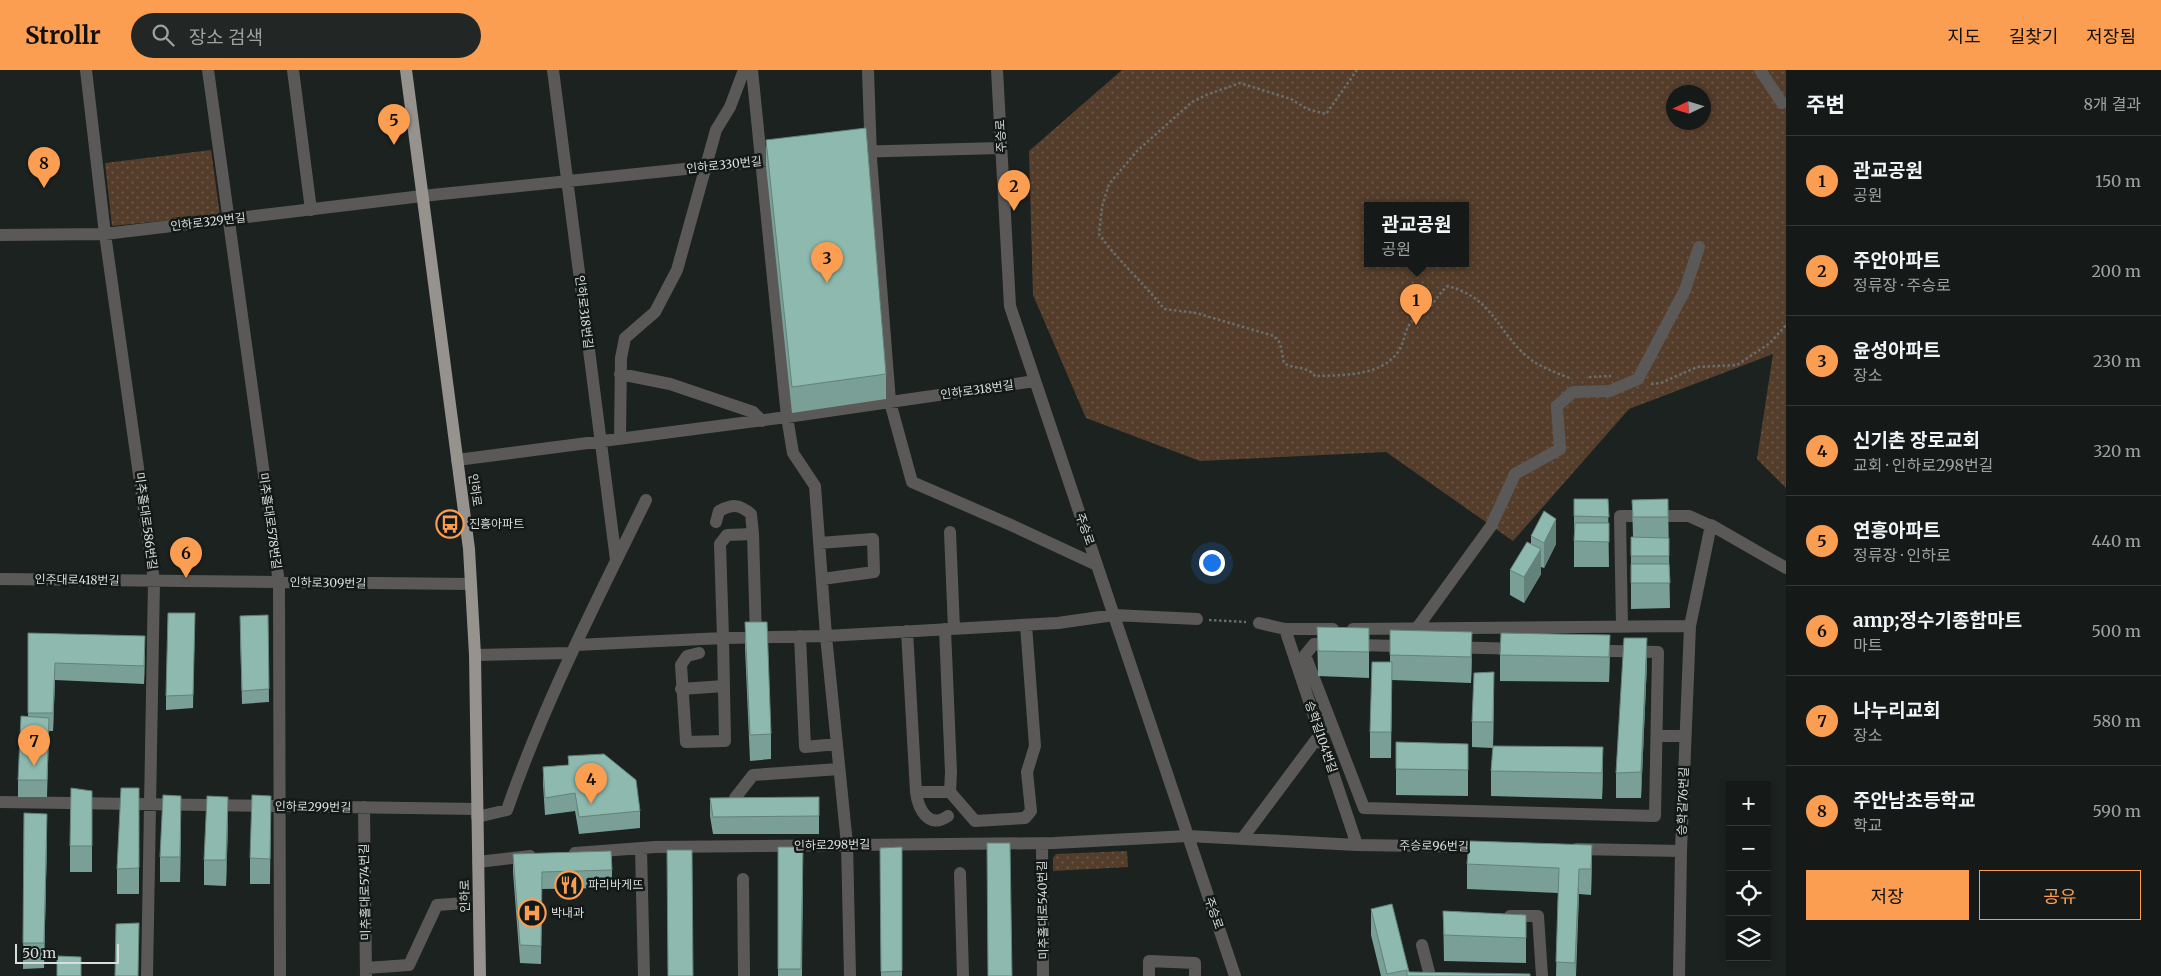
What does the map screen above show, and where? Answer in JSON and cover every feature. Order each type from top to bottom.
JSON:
[{"type":"main road","name":"인하로","points":[[406,70],[469,549],[475,655],[480,976]]},
{"type":"street","name":"미추홀대로586번길","points":[[86,70],[105,234],[154,581],[147,976]]},
{"type":"street","name":"미추홀대로578번길","points":[[208,70],[279,582],[280,976]]},
{"type":"street","points":[[293,70],[311,210]]},
{"type":"street","points":[[553,70],[567,182]]},
{"type":"street","points":[[620,439],[620,374],[625,338],[656,312],[677,270],[708,167],[716,130],[730,107],[744,70]]},
{"type":"street","points":[[752,70],[787,417],[794,453],[815,486],[826,636],[847,844],[850,976]]},
{"type":"street","points":[[868,70],[871,150],[890,402],[912,482],[1097,565]]},
{"type":"street","name":"주승로","points":[[997,70],[1010,306],[1235,976]]},
{"type":"street","points":[[1760,70],[1782,103]]},
{"type":"street","points":[[834,154],[871,150],[1001,148]]},
{"type":"street","name":"인하로330번길","points":[[422,196],[797,158]]},
{"type":"street","name":"인하로318번길","points":[[567,182],[616,560]]},
{"type":"street","name":"인하로329번길","points":[[0,235],[105,234],[422,196]]},
{"type":"street","points":[[1417,628],[1491,526],[1515,474],[1560,449],[1557,406],[1573,392],[1610,391],[1637,380],[1685,290],[1700,246]]},
{"type":"street","points":[[620,374],[670,384],[753,412],[762,421]]},
{"type":"street","name":"인하로318번길","points":[[457,460],[762,421],[1035,381]]},
{"type":"street","points":[[574,649],[646,500]]},
{"type":"street","points":[[716,522],[719,511],[730,505],[742,506],[751,514],[756,637]]},
{"type":"street","points":[[1622,626],[1620,516],[1689,516],[1786,568]]},
{"type":"street","name":"승학길76번길","points":[[1679,976],[1681,851],[1690,626],[1710,526]]},
{"type":"street","points":[[950,532],[949,629],[952,772],[950,792],[975,821],[1025,818],[1031,811],[1027,772],[1035,746],[1026,624]]},
{"type":"street","points":[[699,653],[687,656],[681,665],[681,689],[686,742],[725,741],[720,544],[727,535],[753,534]]},
{"type":"street","points":[[819,543],[872,539],[874,572],[822,579]]},
{"type":"street","name":"인주대로418번길","points":[[0,579],[154,581]]},
{"type":"street","name":"인하로309번길","points":[[154,581],[471,584]]},
{"type":"street","points":[[475,655],[723,638],[826,636],[949,629],[1026,624],[1114,615],[1197,619]]},
{"type":"street","points":[[1259,623],[1285,629],[1690,626]]},
{"type":"street","name":"승학길104번길","points":[[1285,629],[1357,845]]},
{"type":"street","points":[[908,631],[917,806],[925,816],[934,820],[943,820],[948,816]]},
{"type":"street","points":[[800,636],[805,746],[837,744]]},
{"type":"street","points":[[1314,644],[1658,652],[1656,816],[1364,808],[1331,724],[1305,655],[1314,644]]},
{"type":"street","name":"인하로299번길","points":[[0,802],[364,807],[477,813],[507,810],[519,775],[574,649]]},
{"type":"street","points":[[681,689],[724,686]]},
{"type":"street","points":[[1242,839],[1319,733],[1331,724]]},
{"type":"street","points":[[1656,736],[1686,736]]},
{"type":"street","points":[[735,798],[753,775],[839,769]]},
{"type":"street","points":[[916,792],[950,792]]},
{"type":"street","name":"미추홀대로574번길","points":[[364,807],[366,972]]},
{"type":"street","name":"주승로96번길","points":[[1188,836],[1357,845],[1495,848]]},
{"type":"street","name":"인하로298번길","points":[[562,854],[641,848],[1042,843],[1188,836]]},
{"type":"street","name":"미추홀대로540번길","points":[[1042,843],[1043,976]]},
{"type":"street","points":[[641,848],[644,976]]},
{"type":"street","points":[[1563,849],[1681,851]]},
{"type":"street","points":[[478,862],[542,855]]},
{"type":"street","points":[[960,873],[963,976]]},
{"type":"street","points":[[743,879],[744,976]]},
{"type":"street","points":[[366,972],[409,965],[437,905],[465,903]]},
{"type":"street","points":[[1500,915],[1538,916],[1542,976]]},
{"type":"street","points":[[1422,945],[1430,976]]},
{"type":"street","points":[[1149,976],[1149,961],[1195,963],[1195,976]]},
{"type":"path","points":[[1357,70],[1326,114],[1307,109],[1291,99],[1240,83],[1222,88],[1192,102],[1137,151],[1109,184],[1102,207],[1099,234],[1114,255],[1136,276],[1164,309],[1196,313],[1274,336],[1280,344],[1284,363],[1290,368],[1303,368],[1315,376],[1338,376],[1368,371],[1388,361],[1397,353],[1404,340],[1406,329],[1412,320],[1429,308],[1448,286],[1478,299],[1524,353],[1540,366],[1573,380]]},
{"type":"path","points":[[1637,380],[1650,384],[1661,383],[1697,367],[1737,366],[1770,343],[1786,324]]},
{"type":"path","points":[[1581,378],[1613,376]]},
{"type":"path","points":[[1197,619],[1259,623]]},
{"type":"shaded area","points":[[1122,70],[1786,70],[1786,488],[1757,459],[1773,354],[1629,409],[1513,541],[1386,452],[1200,461],[1086,418],[1033,295],[1029,151]]},
{"type":"shaded area","points":[[211,150],[220,215],[112,226],[105,163]]},
{"type":"shaded area","points":[[1127,851],[1128,867],[1053,871],[1053,858],[1056,854]]},
{"type":"building","points":[[866,128],[886,374],[792,387],[766,140]]},
{"type":"building","points":[[1574,499],[1608,499],[1609,517],[1574,516]]},
{"type":"building","points":[[1668,499],[1668,517],[1633,517],[1632,500]]},
{"type":"building","points":[[1544,511],[1556,519],[1544,543],[1531,536]]},
{"type":"building","points":[[1575,523],[1609,523],[1609,542],[1574,541]]},
{"type":"building","points":[[1631,537],[1669,538],[1669,556],[1631,556]]},
{"type":"building","points":[[1527,542],[1541,549],[1524,577],[1510,570]]},
{"type":"building","points":[[1631,564],[1669,564],[1670,583],[1631,583]]},
{"type":"building","points":[[168,613],[195,613],[193,695],[166,696]]},
{"type":"building","points":[[268,615],[269,689],[242,691],[240,616]]},
{"type":"building","points":[[745,622],[767,622],[771,734],[750,735]]},
{"type":"building","points":[[1317,627],[1369,628],[1369,652],[1318,651]]},
{"type":"building","points":[[1390,630],[1472,632],[1471,657],[1390,655]]},
{"type":"building","points":[[28,633],[145,636],[144,666],[55,663],[53,713],[28,713]]},
{"type":"building","points":[[1501,633],[1610,635],[1609,657],[1500,655]]},
{"type":"building","points":[[1624,638],[1647,638],[1641,772],[1616,773]]},
{"type":"building","points":[[1372,662],[1392,662],[1391,732],[1370,732]]},
{"type":"building","points":[[1494,672],[1493,722],[1472,722],[1474,673]]},
{"type":"building","points":[[21,716],[49,718],[47,780],[18,780]]},
{"type":"building","points":[[1396,742],[1468,744],[1468,770],[1396,769]]},
{"type":"building","points":[[1493,746],[1603,747],[1602,773],[1491,771]]},
{"type":"building","points":[[604,754],[636,780],[640,811],[579,817],[575,793],[545,798],[543,767],[569,765],[568,756]]},
{"type":"building","points":[[71,788],[92,791],[92,846],[70,846]]},
{"type":"building","points":[[121,788],[139,788],[139,868],[117,869]]},
{"type":"building","points":[[163,795],[181,796],[180,857],[160,857]]},
{"type":"building","points":[[252,795],[271,796],[270,859],[250,858]]},
{"type":"building","points":[[207,796],[228,797],[226,860],[204,860]]},
{"type":"building","points":[[819,797],[819,816],[713,817],[710,798]]},
{"type":"building","points":[[24,813],[47,814],[44,943],[23,943]]},
{"type":"building","points":[[1469,841],[1592,845],[1591,869],[1579,869],[1575,963],[1556,962],[1559,868],[1467,864]]},
{"type":"building","points":[[987,843],[1010,843],[1012,976],[988,976]]},
{"type":"building","points":[[778,847],[803,847],[801,969],[778,969]]},
{"type":"building","points":[[902,847],[902,971],[881,972],[880,848]]},
{"type":"building","points":[[667,850],[692,850],[693,976],[668,976]]},
{"type":"building","points":[[611,851],[612,870],[542,872],[541,946],[520,945],[513,854]]},
{"type":"building","points":[[1392,904],[1409,972],[1530,974],[1530,976],[1407,976],[1407,970],[1387,974],[1371,909]]},
{"type":"building","points":[[1443,911],[1526,915],[1526,938],[1444,935]]},
{"type":"building","points":[[139,923],[138,976],[115,976],[116,924]]},
{"type":"building","points":[[57,956],[81,957],[81,976],[57,976]]},
{"type":"place","name":"연흥아파트","points":[[394,145]]},
{"type":"place","name":"주안남초등학교","points":[[44,188]]},
{"type":"place","name":"주안아파트","points":[[1014,211]]},
{"type":"place","name":"윤성아파트","points":[[827,283]]},
{"type":"place","name":"관교공원","points":[[1416,325]]},
{"type":"place","name":"진흥아파트","points":[[450,524]]},
{"type":"place","name":"amp;정수기종합마트","points":[[186,578]]},
{"type":"place","name":"나누리교회","points":[[34,766]]},
{"type":"place","name":"신기촌 장로교회","points":[[591,804]]},
{"type":"place","name":"파리바게뜨","points":[[569,885]]},
{"type":"place","name":"박내과","points":[[532,913]]}]
